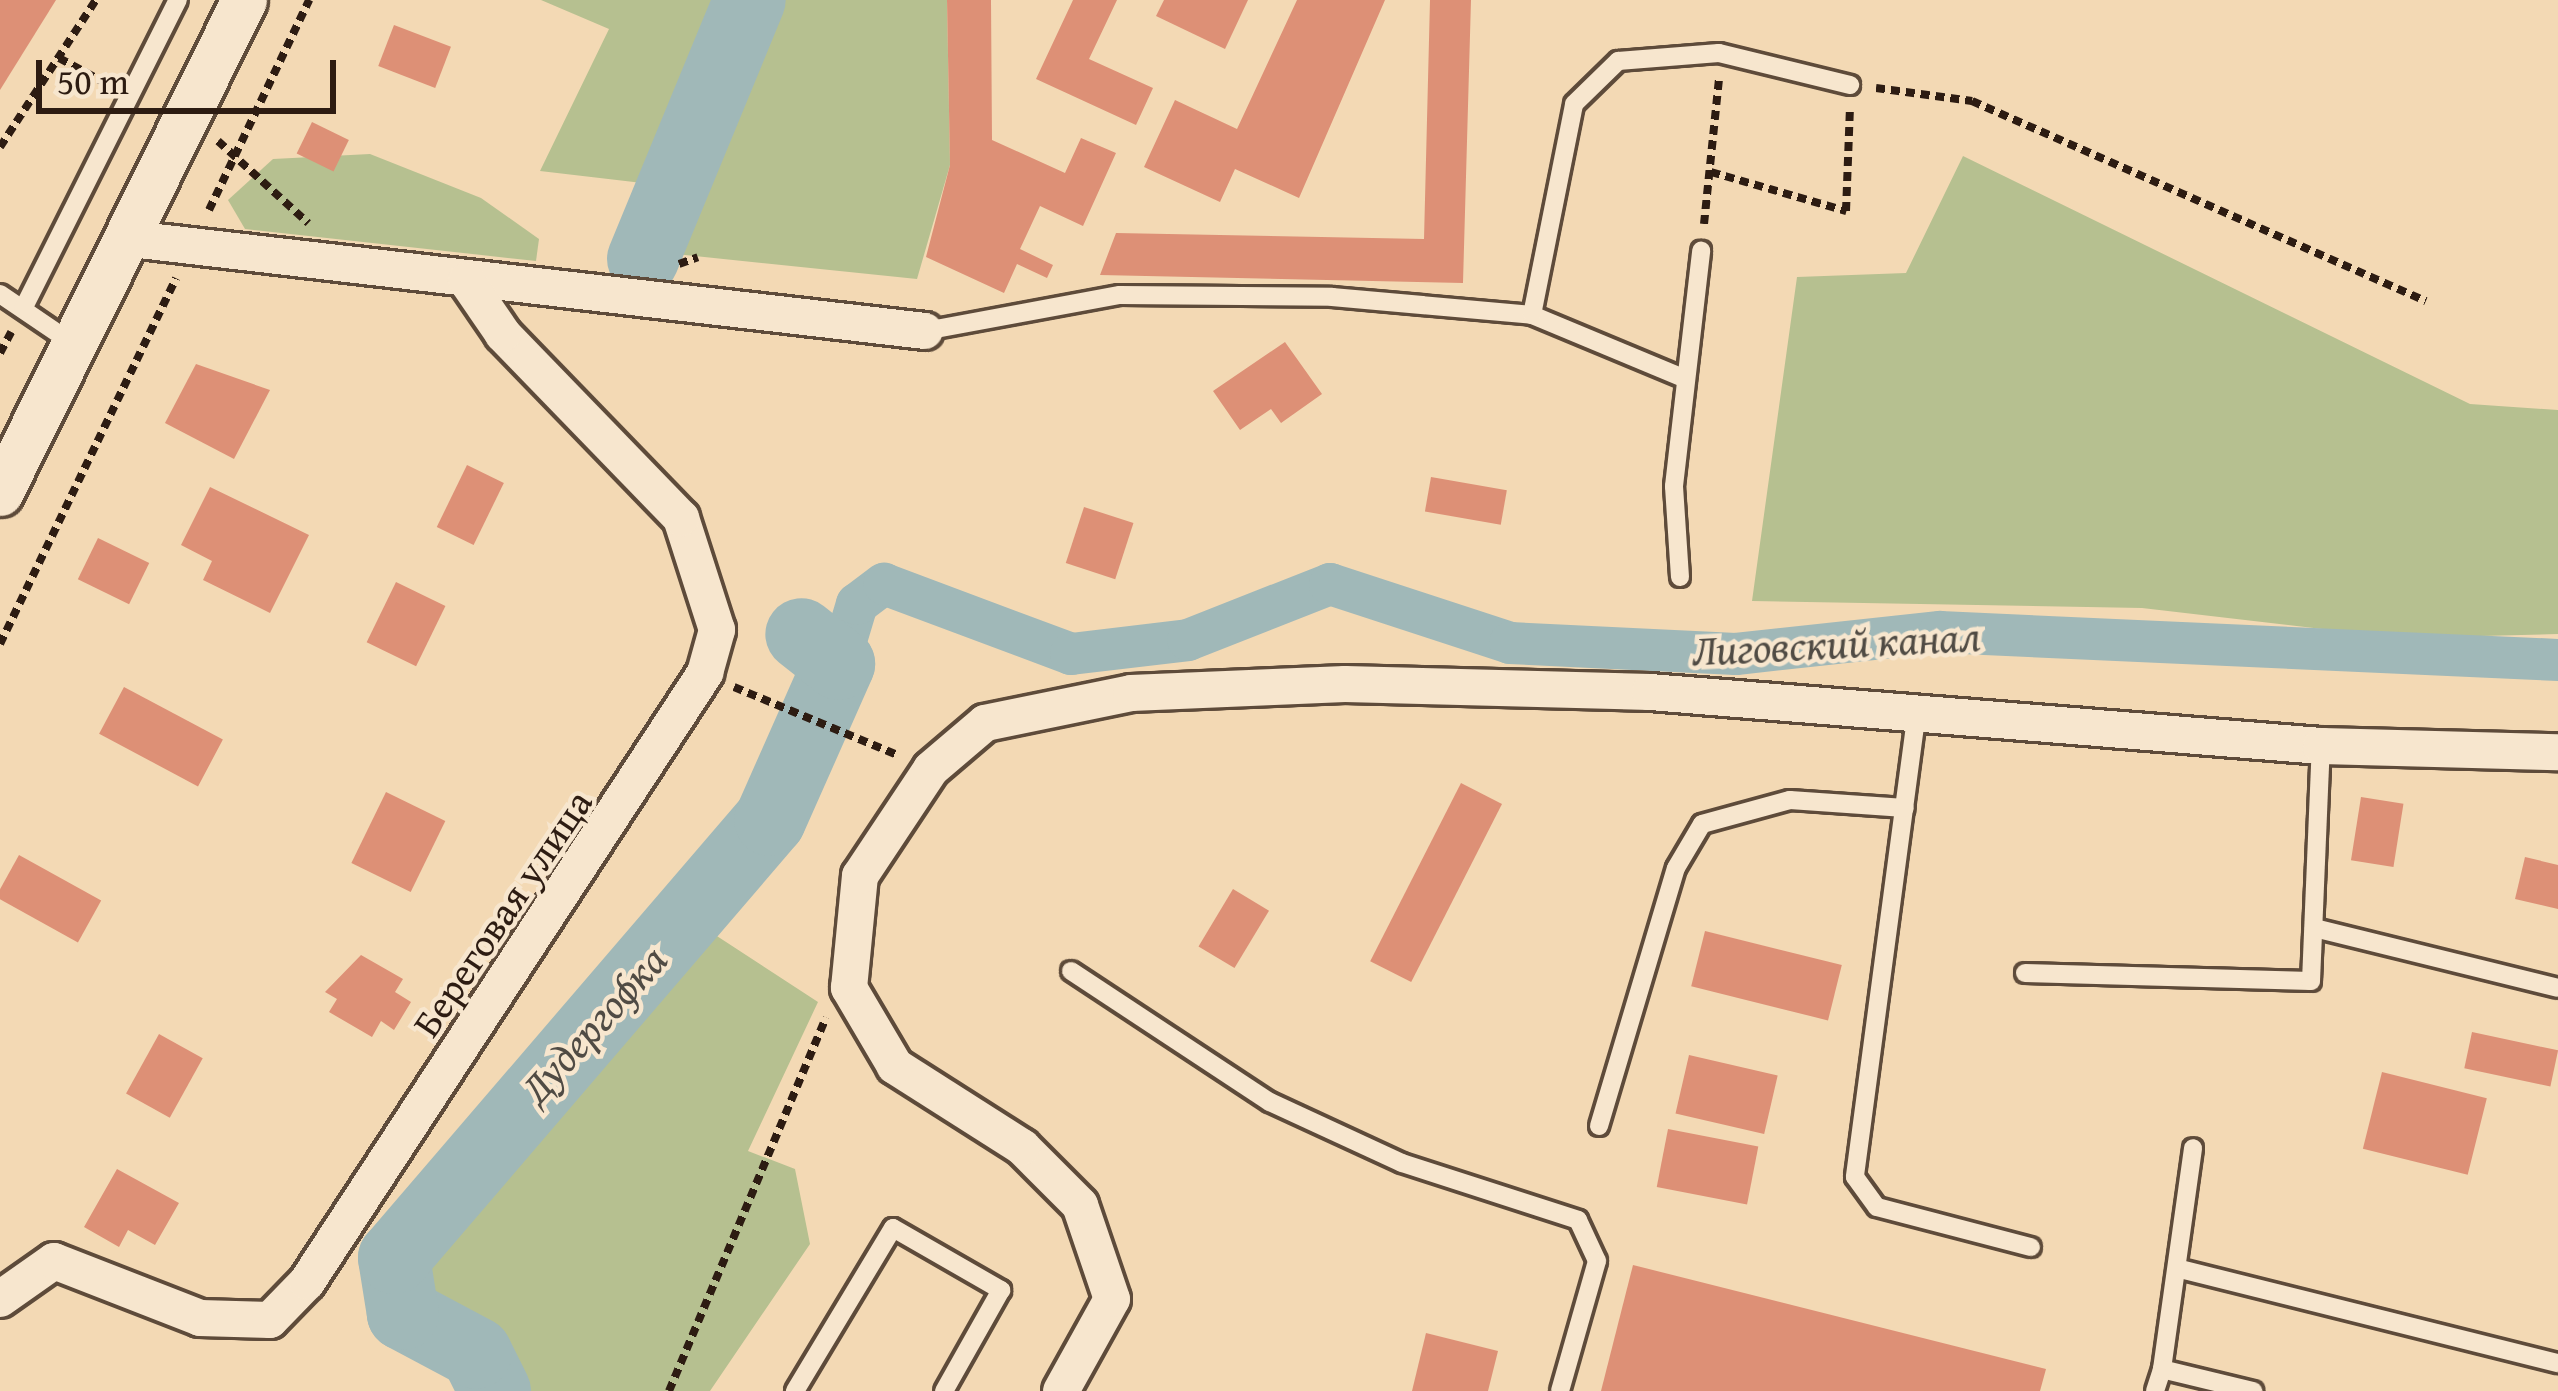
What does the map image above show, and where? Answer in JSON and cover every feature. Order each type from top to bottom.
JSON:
[{"type":"street","points":[[0,493],[130,239],[244,0]]},
{"type":"street","points":[[130,239],[925,331]]},
{"type":"street","name":"Береговая улица","points":[[0,1299],[54,1261],[230,1323],[270,1320],[308,1282],[667,745],[717,630],[705,574],[681,518],[503,334],[466,280]]},
{"type":"street","points":[[1061,1391],[1112,1299],[1080,1205],[1022,1147],[895,1066],[850,988],[860,876],[932,770],[985,723],[1034,708],[1214,687],[1650,692],[2321,746],[2558,752]]},
{"type":"lane","points":[[23,310],[178,0]]},
{"type":"lane","points":[[1532,315],[1574,104],[1618,61],[1719,53],[1850,85]]},
{"type":"lane","points":[[1680,577],[1683,378],[1701,250]]},
{"type":"lane","points":[[0,294],[76,346]]},
{"type":"lane","points":[[925,331],[1120,296],[1332,297],[1532,315],[1683,378]]},
{"type":"lane","points":[[1917,711],[1855,1177],[1877,1208],[2031,1247]]},
{"type":"lane","points":[[2025,974],[2311,981],[2321,746]]},
{"type":"lane","points":[[1599,1126],[1676,868],[1702,824],[1790,800],[1905,808]]},
{"type":"lane","points":[[2314,928],[2558,988]]},
{"type":"lane","points":[[1071,971],[1270,1102],[1402,1162],[1577,1220],[1597,1261],[1560,1391]]},
{"type":"lane","points":[[2156,1391],[2180,1269],[2193,1148]]},
{"type":"lane","points":[[795,1391],[893,1228],[1001,1290],[944,1391]]},
{"type":"lane","points":[[2180,1269],[2558,1363]]},
{"type":"lane","points":[[2162,1369],[2253,1391]]},
{"type":"path","points":[[0,147],[96,0]]},
{"type":"path","points":[[0,644],[309,0]]},
{"type":"path","points":[[1701,250],[1719,53]]},
{"type":"path","points":[[1711,172],[1846,211],[1850,85],[1972,101],[2426,301]]},
{"type":"path","points":[[237,151],[318,233]]},
{"type":"path","points":[[778,708],[932,770]]},
{"type":"path","points":[[669,1391],[824,1020],[850,988]]},
{"type":"green space","points":[[541,0],[745,0],[668,186],[540,171],[609,29]]},
{"type":"green space","points":[[769,0],[947,0],[950,165],[917,279],[666,253]]},
{"type":"green space","points":[[370,154],[481,198],[539,239],[536,261],[245,229],[228,200],[273,159]]},
{"type":"green space","points":[[1963,156],[2470,404],[2558,410],[2558,634],[2399,638],[2142,608],[1752,601],[1797,277],[1906,273]]},
{"type":"green space","points":[[700,925],[818,1002],[748,1151],[795,1169],[810,1244],[710,1391],[527,1391],[425,1285],[426,1241],[490,1152],[566,1085]]},
{"type":"building","points":[[0,0],[56,0],[0,90]]},
{"type":"building","points":[[947,0],[991,0],[992,140],[1065,173],[1081,138],[1116,153],[1083,226],[1040,206],[1020,249],[1053,265],[1047,278],[1017,264],[1004,293],[926,257],[950,165]]},
{"type":"building","points":[[1073,0],[1117,0],[1089,59],[1153,88],[1136,125],[1036,79]]},
{"type":"building","points":[[1164,0],[1248,0],[1225,49],[1156,16]]},
{"type":"building","points":[[1297,0],[1385,0],[1299,198],[1235,169],[1220,202],[1144,167],[1175,100],[1237,129]]},
{"type":"building","points":[[1430,0],[1471,0],[1463,283],[1100,275],[1116,233],[1424,239]]},
{"type":"building","points":[[394,25],[451,47],[435,88],[378,66]]},
{"type":"building","points":[[312,122],[349,140],[334,171],[297,153]]},
{"type":"building","points":[[1285,342],[1322,394],[1281,423],[1271,409],[1240,430],[1213,391]]},
{"type":"building","points":[[196,364],[270,390],[234,459],[165,423]]},
{"type":"building","points":[[467,465],[504,483],[474,545],[437,527]]},
{"type":"building","points":[[1431,477],[1507,490],[1501,525],[1425,511]]},
{"type":"building","points":[[210,487],[309,535],[270,613],[203,580],[212,561],[181,545]]},
{"type":"building","points":[[1084,507],[1133,523],[1115,579],[1066,563]]},
{"type":"building","points":[[98,538],[149,563],[129,604],[78,579]]},
{"type":"building","points":[[396,582],[445,606],[416,666],[367,642]]},
{"type":"building","points":[[124,687],[223,740],[198,786],[99,734]]},
{"type":"building","points":[[1461,783],[1502,804],[1411,982],[1370,961]]},
{"type":"building","points":[[386,792],[445,821],[411,892],[351,863]]},
{"type":"building","points":[[2361,797],[2403,804],[2393,867],[2351,860]]},
{"type":"building","points":[[19,855],[101,901],[78,943],[0,899],[0,889]]},
{"type":"building","points":[[2525,857],[2558,865],[2558,909],[2515,899]]},
{"type":"building","points":[[1233,889],[1269,911],[1234,968],[1198,946]]},
{"type":"building","points":[[1705,931],[1842,965],[1828,1020],[1691,986]]},
{"type":"building","points":[[361,955],[403,979],[395,992],[411,1002],[394,1030],[381,1021],[372,1037],[329,1012],[337,999],[325,992]]},
{"type":"building","points":[[2472,1032],[2558,1050],[2550,1086],[2464,1068]]},
{"type":"building","points":[[159,1034],[203,1058],[170,1118],[126,1093]]},
{"type":"building","points":[[1689,1055],[1778,1075],[1764,1134],[1676,1113]]},
{"type":"building","points":[[2382,1072],[2487,1098],[2468,1175],[2363,1149]]},
{"type":"building","points":[[1668,1129],[1758,1147],[1747,1204],[1657,1187]]},
{"type":"building","points":[[117,1169],[179,1203],[155,1245],[128,1230],[119,1247],[84,1227]]},
{"type":"building","points":[[1633,1265],[2046,1369],[2040,1391],[1601,1391]]},
{"type":"building","points":[[1426,1333],[1498,1351],[1488,1391],[1412,1391]]},
{"type":"waterway","name":"Дудергофка","points":[[643,259],[750,0]]},
{"type":"waterway","name":"Лиговский канал","points":[[839,664],[857,604],[884,584],[1071,654],[1188,640],[1330,584],[1510,643],[1736,654],[1940,632],[2558,660]]},
{"type":"waterway","name":"Дудергофка","points":[[495,1391],[476,1353],[403,1314],[394,1258],[770,820],[839,664],[801,634]]}]
